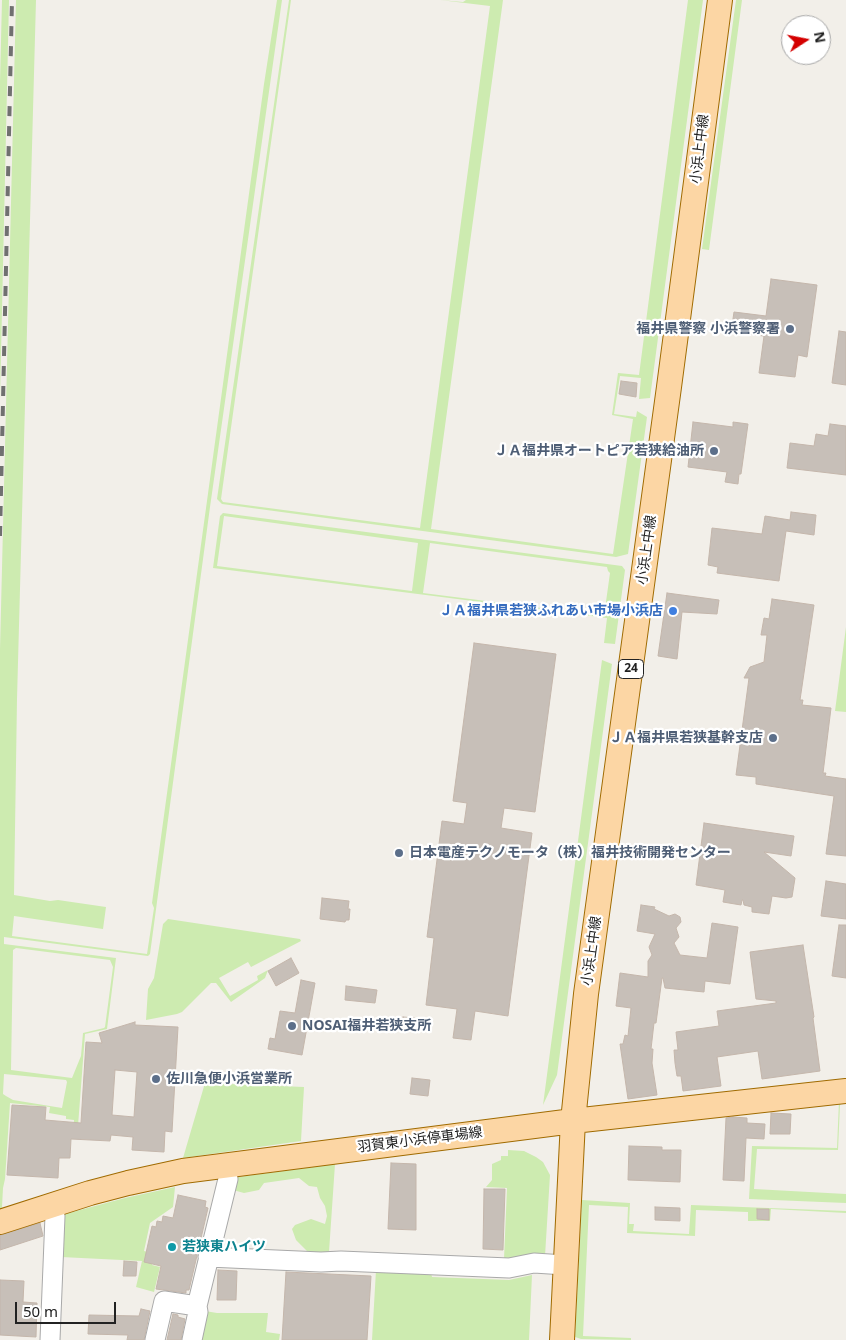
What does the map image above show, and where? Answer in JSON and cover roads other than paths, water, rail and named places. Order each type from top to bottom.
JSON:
[{"type":"main road","name":"小浜上中線","points":[[562,1340],[573,1121],[586,994],[720,0]]},
{"type":"main road","name":"羽賀東小浜停車場線","points":[[0,1222],[51,1205],[146,1179],[226,1165],[573,1121],[846,1091]]},
{"type":"street","points":[[192,1340],[198,1312],[197,1306],[228,1179],[226,1165]]},
{"type":"street","points":[[50,1340],[55,1216],[51,1205]]},
{"type":"street","points":[[208,1257],[510,1268],[534,1263],[565,1265]]},
{"type":"street","points":[[155,1340],[164,1301],[197,1306]]},
{"type":"railway","points":[[0,536],[12,0]]},
{"type":"place","name":"福井県警察 小浜警察署","points":[[790,329]]},
{"type":"place","name":"ＪＡ福井県オートピア若狭給油所","points":[[714,451]]},
{"type":"place","name":"ＪＡ福井県若狭ふれあい市場小浜店","points":[[673,611]]},
{"type":"place","name":"ＪＡ福井県若狭基幹支店","points":[[773,738]]},
{"type":"place","name":"日本電産テクノモータ（株）福井技術開発センター","points":[[399,853]]},
{"type":"place","name":"NOSAI福井若狭支所","points":[[292,1026]]},
{"type":"place","name":"佐川急便小浜営業所","points":[[156,1079]]},
{"type":"place","name":"若狭東ハイツ","points":[[172,1247]]}]
